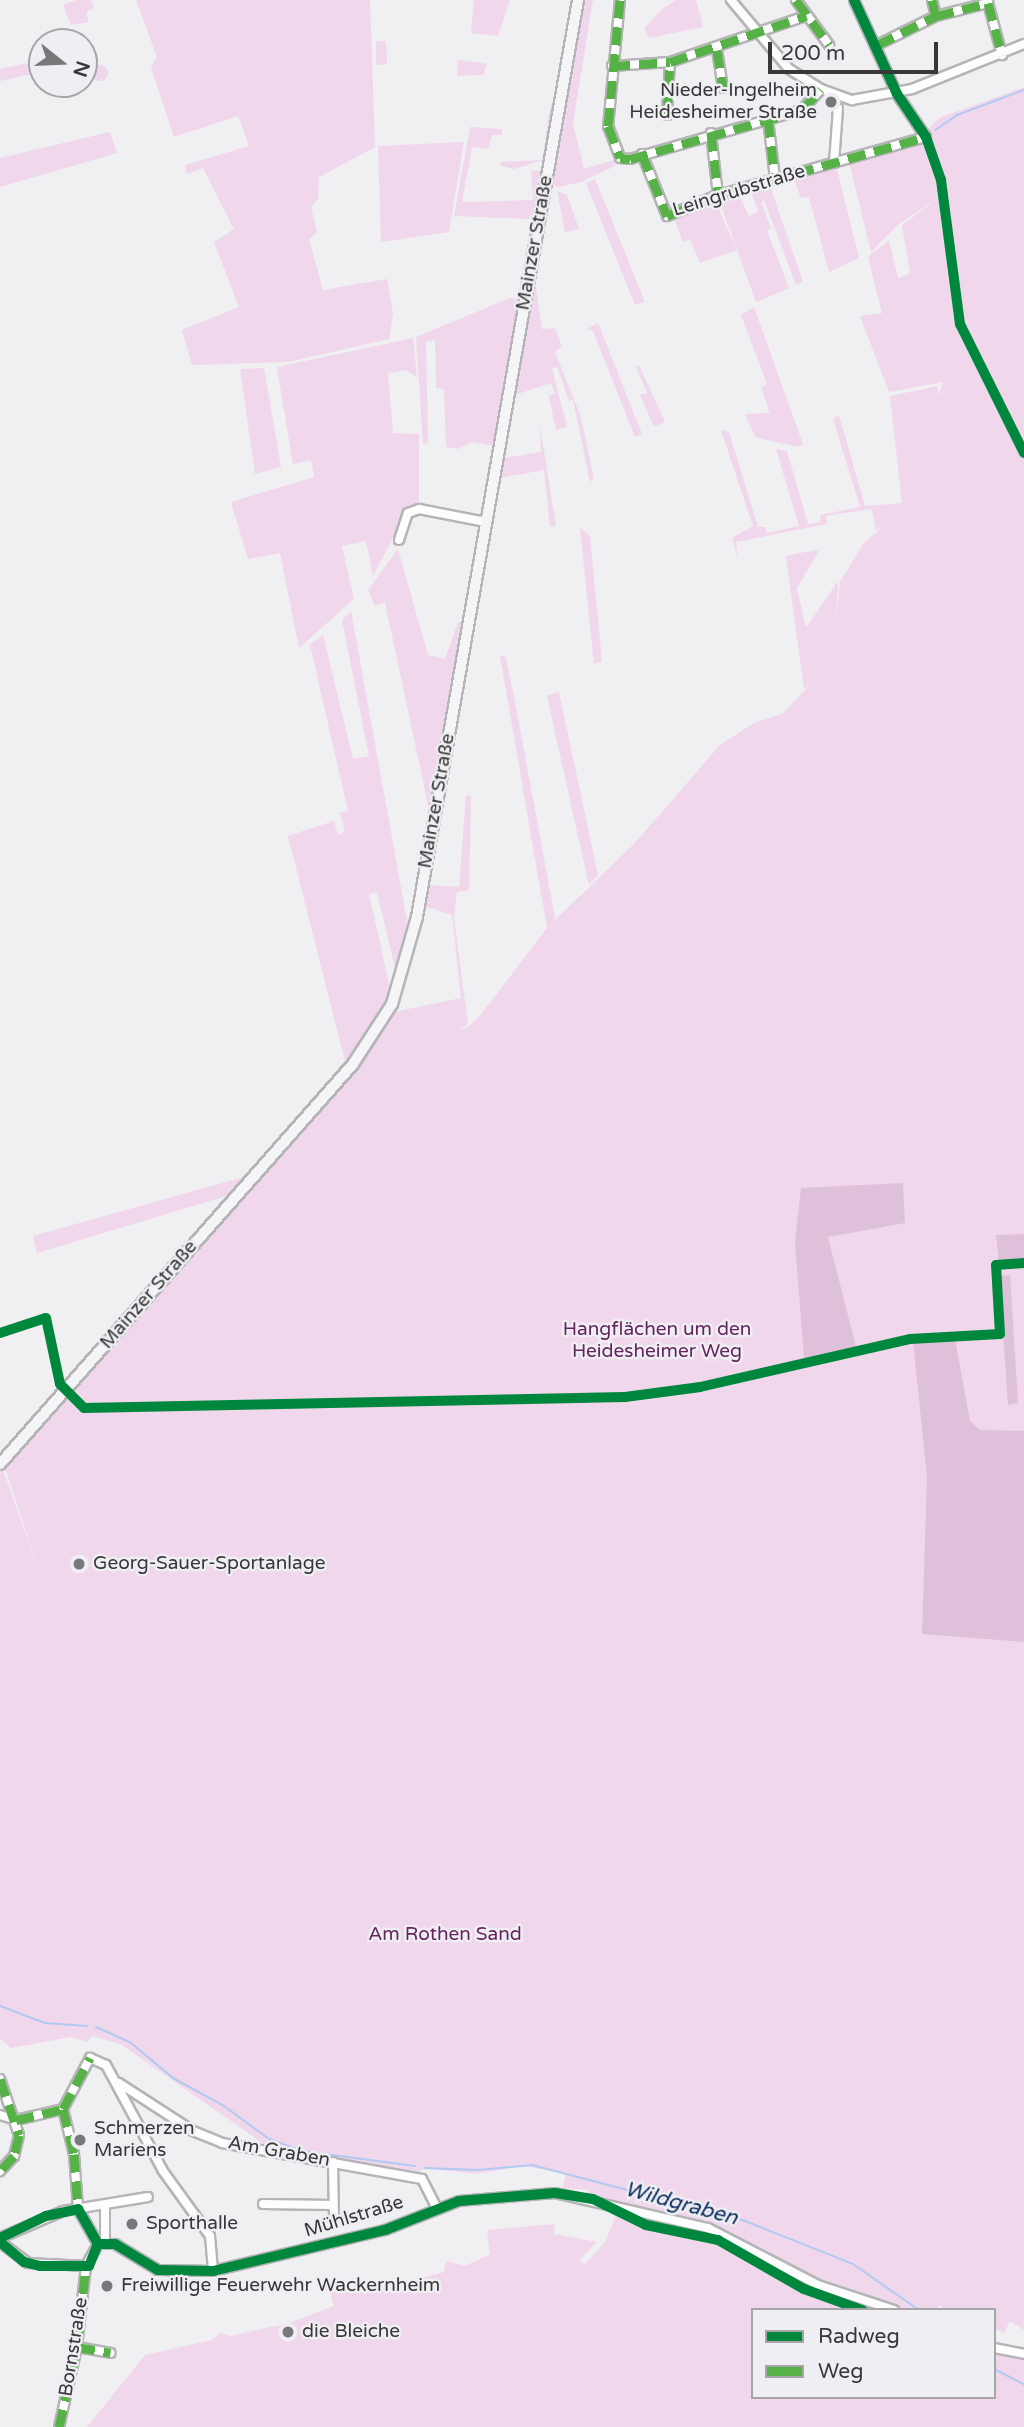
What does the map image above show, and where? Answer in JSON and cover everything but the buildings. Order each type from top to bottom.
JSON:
[{"type":"main road","name":"Mainzer Straße","points":[[0,1464],[353,1064],[388,1013],[411,949],[578,0]]},
{"type":"street","points":[[620,0],[608,126],[620,158],[802,110],[821,89]]},
{"type":"street","points":[[731,0],[754,33],[789,69],[821,89],[852,100],[897,94],[1002,55],[1024,44]]},
{"type":"street","points":[[796,0],[828,45]]},
{"type":"street","points":[[854,0],[877,45],[897,94]]},
{"type":"street","points":[[932,0],[936,16]]},
{"type":"street","points":[[952,0],[954,11]]},
{"type":"street","points":[[877,45],[936,16],[988,3],[1002,55]]},
{"type":"street","points":[[612,66],[670,62],[717,50],[754,33],[806,16]]},
{"type":"street","points":[[717,50],[723,88]]},
{"type":"street","points":[[667,115],[670,62]]},
{"type":"street","name":"Leingrubstraße","points":[[642,154],[667,216],[718,195],[926,137],[897,94]]},
{"type":"street","points":[[834,163],[838,108]]},
{"type":"street","points":[[768,119],[775,179]]},
{"type":"street","points":[[711,133],[718,195]]},
{"type":"street","points":[[399,540],[408,513],[419,509],[486,522]]},
{"type":"street","points":[[101,2243],[78,2209],[72,2139],[63,2109],[90,2058],[106,2065],[118,2083],[144,2138],[211,2236],[213,2271]]},
{"type":"street","points":[[0,2079],[16,2120],[18,2146],[0,2171]]},
{"type":"street","name":"Am Graben","points":[[118,2083],[193,2131],[222,2143],[422,2179],[436,2207]]},
{"type":"street","points":[[0,2115],[16,2120],[63,2109]]},
{"type":"street","points":[[333,2162],[334,2219]]},
{"type":"street","name":"Mühlstraße","points":[[101,2243],[118,2245],[158,2270],[213,2271],[385,2230],[436,2207],[459,2201],[555,2193],[606,2202],[708,2228],[818,2285],[888,2308]]},
{"type":"street","points":[[105,2206],[101,2243],[86,2266],[28,2263],[0,2240],[46,2216],[148,2197]]},
{"type":"street","points":[[263,2204],[333,2205]]},
{"type":"street","name":"Bornstraße","points":[[59,2427],[77,2347],[86,2266]]},
{"type":"street","points":[[77,2347],[110,2353]]},
{"type":"street","points":[[996,2347],[1024,2354]]},
{"type":"green space","points":[[77,0],[91,0],[94,8],[86,12],[89,22],[71,25],[63,5]]},
{"type":"green space","points":[[136,0],[370,0],[375,147],[319,177],[318,199],[311,207],[317,232],[309,239],[323,290],[387,279],[393,313],[389,339],[288,362],[192,365],[182,330],[239,307],[214,242],[234,229],[203,168],[187,174],[185,165],[249,146],[238,116],[174,137],[151,67],[157,57]]},
{"type":"green space","points":[[474,0],[510,0],[498,36],[471,33]]},
{"type":"green space","points":[[582,0],[593,0],[573,123],[584,169],[614,160],[615,166],[581,182],[558,187],[552,185],[551,176],[556,173],[551,173]]},
{"type":"green space","points":[[676,0],[696,0],[703,27],[649,38],[644,29],[660,11]]},
{"type":"green space","points":[[376,41],[386,41],[387,64],[376,65]]},
{"type":"green space","points":[[458,60],[487,64],[483,75],[457,76]]},
{"type":"green space","points":[[28,63],[28,75],[0,81],[0,69]]},
{"type":"green space","points":[[98,66],[106,67],[106,79],[98,80]]},
{"type":"green space","name":"Hangflächen um den Heidesheimer Weg","points":[[1024,87],[1024,2330],[1010,2321],[1004,2333],[996,2329],[996,2308],[944,2308],[939,2305],[938,2308],[899,2308],[811,2278],[721,2229],[597,2198],[587,2194],[588,2190],[563,2188],[566,2173],[523,2166],[476,2174],[423,2168],[417,2174],[268,2147],[122,2045],[93,2036],[87,2042],[71,2037],[11,2048],[0,2039],[0,1473],[3,1470],[40,1573],[4,1465],[353,1071],[340,1083],[394,1012],[461,998],[452,915],[424,906],[428,885],[459,887],[466,796],[471,795],[469,890],[457,892],[454,918],[468,1024],[457,1031],[466,1028],[479,1017],[547,928],[500,656],[505,655],[514,696],[555,918],[552,923],[634,844],[720,745],[754,723],[782,714],[809,686],[804,689],[786,556],[820,549],[797,588],[806,628],[838,581],[836,621],[840,582],[863,544],[881,528],[876,530],[872,509],[826,516],[827,524],[736,542],[738,560],[732,538],[753,526],[721,430],[729,432],[758,527],[765,527],[767,533],[799,526],[776,449],[787,451],[808,524],[821,522],[820,515],[860,507],[833,419],[839,415],[865,506],[902,503],[890,396],[938,386],[938,396],[943,382],[889,392],[860,316],[882,313],[868,257],[889,240],[898,278],[910,273],[902,225],[941,196],[899,224],[871,252],[849,162],[924,143],[920,130],[928,130],[939,118]]},
{"type":"green space","points":[[551,103],[555,105],[546,159],[514,169],[501,166],[500,162],[542,160]]},
{"type":"green space","points":[[470,127],[502,129],[502,135],[492,135],[488,149],[472,147],[462,202],[533,200],[531,170],[544,171],[523,294],[518,294],[532,219],[454,216]]},
{"type":"green space","points":[[110,132],[117,153],[0,187],[0,158]]},
{"type":"green space","points":[[464,142],[449,232],[381,242],[378,146]]},
{"type":"green space","points":[[836,166],[859,258],[829,272],[809,197],[801,198],[794,179]]},
{"type":"green space","points":[[595,179],[645,302],[635,305],[586,183]]},
{"type":"green space","points":[[769,183],[803,282],[796,285],[764,200],[761,202],[771,228],[767,230],[789,288],[756,302],[719,200],[738,193],[749,216],[758,211],[750,189]]},
{"type":"green space","points":[[557,191],[567,195],[579,229],[565,232]]},
{"type":"green space","points":[[714,199],[737,250],[700,263],[690,240],[683,242],[673,216]]},
{"type":"green space","points":[[544,208],[535,280],[542,329],[555,328],[562,347],[555,352],[581,417],[594,478],[590,482],[573,400],[569,401],[557,367],[552,368],[567,427],[556,430],[549,396],[555,393],[551,383],[515,395],[504,458],[541,452],[540,426],[556,525],[550,527],[544,470],[500,478],[490,519]]},
{"type":"green space","points":[[510,298],[521,299],[495,446],[472,442],[458,449],[446,447],[444,389],[436,388],[435,340],[426,342],[428,443],[423,444],[416,337]]},
{"type":"green space","points":[[754,307],[803,444],[798,447],[755,437],[745,414],[770,413],[761,387],[767,384],[741,315]]},
{"type":"green space","points":[[598,323],[642,434],[635,437],[593,331],[587,329]]},
{"type":"green space","points":[[413,338],[417,378],[407,370],[388,373],[393,433],[419,434],[419,505],[408,509],[373,576],[366,541],[342,546],[354,599],[299,648],[280,553],[248,559],[231,502],[314,477],[311,460],[293,464],[277,367]]},
{"type":"green space","points":[[639,365],[665,422],[654,427],[640,395],[647,393],[636,367]]},
{"type":"green space","points":[[264,368],[281,467],[255,474],[240,369]]},
{"type":"green space","points":[[580,527],[590,536],[602,662],[594,664]]},
{"type":"green space","points":[[398,549],[428,655],[445,659],[458,622],[464,623],[431,819],[385,602],[375,606],[368,590]]},
{"type":"green space","points":[[351,611],[410,937],[398,981],[377,892],[369,894],[392,997],[346,1065],[288,836],[334,821],[338,835],[345,831],[340,813],[348,811],[310,645],[323,635],[353,759],[369,756],[342,620]]},
{"type":"green space","points":[[559,692],[598,875],[589,885],[547,696]]},
{"type":"green space","points":[[251,1175],[233,1194],[37,1253],[33,1236]]},
{"type":"green space","points":[[619,2208],[696,2226],[771,2265],[880,2308],[751,2308],[751,2399],[996,2399],[996,2355],[1024,2359],[1024,2427],[87,2427],[145,2355],[212,2340],[221,2333],[230,2336],[289,2323],[334,2306],[330,2292],[349,2288],[372,2292],[444,2272],[446,2261],[465,2266],[490,2254],[487,2230],[555,2224],[554,2234],[597,2242],[579,2261],[585,2264],[605,2242],[617,2214],[647,2227],[703,2234],[646,2224],[625,2216]]},
{"type":"shaded area","points":[[903,1183],[905,1223],[828,1237],[856,1347],[804,1359],[795,1242],[801,1188]]},
{"type":"shaded area","points":[[1024,1234],[1024,1261],[999,1262],[996,1235]]},
{"type":"shaded area","points":[[1010,1275],[1018,1403],[1008,1405],[999,1276]]},
{"type":"shaded area","points":[[955,1339],[970,1421],[980,1430],[1024,1431],[1024,1642],[922,1634],[927,1476],[913,1342]]},
{"type":"waterway","points":[[935,130],[957,115],[1024,90]]},
{"type":"waterway","points":[[0,2006],[45,2023],[87,2026]]},
{"type":"waterway","points":[[96,2027],[130,2042],[173,2078],[224,2106],[269,2139],[302,2151],[415,2166]]},
{"type":"waterway","name":"Wildgraben","points":[[424,2168],[478,2170],[532,2165],[745,2221],[853,2264],[916,2308]]},
{"type":"waterway","name":"Wildgraben","points":[[996,2370],[1024,2384]]},
{"type":"marked path","points":[[620,0],[608,126],[620,158],[630,159],[802,110],[821,89]]},
{"type":"marked path","points":[[796,0],[829,45]]},
{"type":"marked path","points":[[932,0],[936,16]]},
{"type":"marked path","points":[[877,45],[936,16],[988,3],[1002,55]]},
{"type":"marked path","points":[[612,66],[670,62],[806,16]]},
{"type":"marked path","points":[[717,50],[723,88]]},
{"type":"marked path","points":[[667,115],[670,62]]},
{"type":"marked path","points":[[768,119],[775,179]]},
{"type":"marked path","points":[[711,133],[718,195]]},
{"type":"marked path","points":[[642,154],[667,216],[718,195],[926,137],[928,142]]},
{"type":"marked path","points":[[16,2120],[63,2109],[90,2058]]},
{"type":"marked path","points":[[0,2079],[19,2135],[14,2156],[0,2171]]},
{"type":"marked path","points":[[63,2109],[74,2154],[78,2209]]},
{"type":"marked path","points":[[59,2427],[77,2347],[86,2266]]},
{"type":"marked path","points":[[77,2347],[110,2353]]},
{"type":"cycle path","points":[[854,0],[897,94],[926,137],[941,180],[960,324],[1024,453]]},
{"type":"cycle path","points":[[0,1333],[46,1318],[60,1384],[84,1408],[625,1397],[700,1387],[910,1339],[1000,1334],[996,1265],[1024,1263]]},
{"type":"cycle path","points":[[98,2244],[115,2244],[158,2270],[213,2271],[385,2230],[459,2201],[555,2193],[593,2199],[646,2225],[718,2240],[804,2289],[856,2308]]},
{"type":"cycle path","points":[[0,2238],[46,2216],[78,2209],[98,2244]]},
{"type":"cycle path","points":[[0,2242],[24,2262],[40,2266],[89,2266],[98,2244]]},
{"type":"place","name":"Nieder-Ingelheim Heidesheimer Straße","points":[[831,102]]},
{"type":"place","name":"Georg-Sauer-Sportanlage","points":[[79,1564]]},
{"type":"place","name":"Schmerzen Mariens","points":[[80,2140]]},
{"type":"place","name":"Sporthalle","points":[[132,2224]]},
{"type":"place","name":"Freiwillige Feuerwehr Wackernheim","points":[[107,2286]]},
{"type":"place","name":"die Bleiche","points":[[288,2332]]},
{"type":"park label","name":"Am Rothen Sand","points":[[445,1935]]}]
